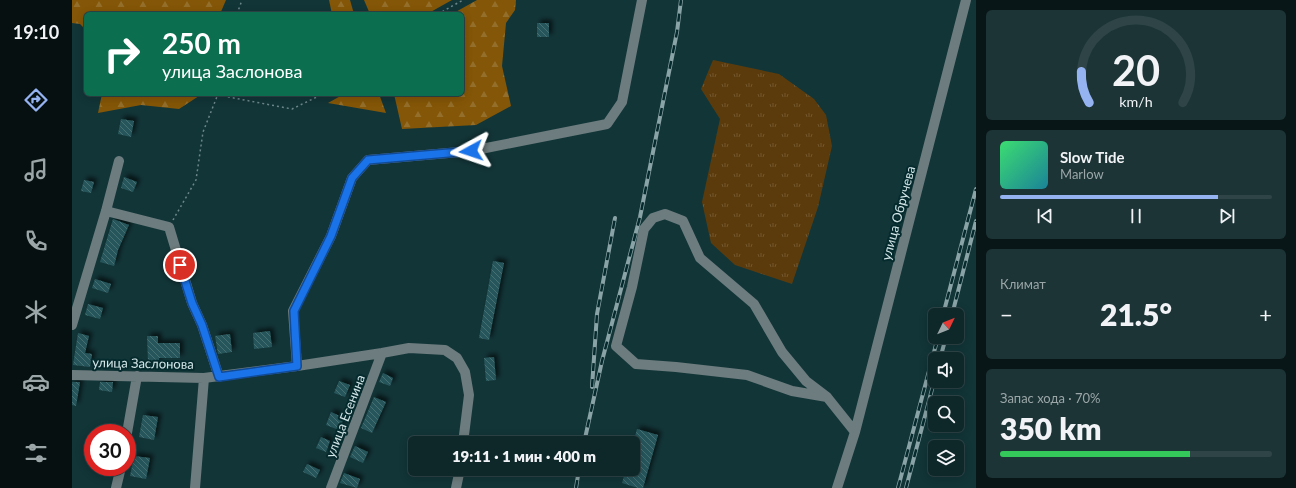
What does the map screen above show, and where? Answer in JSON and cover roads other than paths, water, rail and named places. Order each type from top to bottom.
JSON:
[{"type":"street","points":[[297,366],[294,311],[331,236],[352,178],[368,160],[471,151],[608,124],[622,102],[642,0]]},
{"type":"street","name":"улица Обручева","points":[[837,488],[855,432],[966,0]]},
{"type":"street","points":[[72,325],[106,211],[119,161]]},
{"type":"street","points":[[106,211],[169,226],[192,303],[202,325],[219,377]]},
{"type":"street","points":[[827,397],[792,391],[747,375],[636,364],[616,346],[632,287],[644,229],[653,218],[665,214],[683,221],[700,258],[754,304],[782,352],[806,382],[827,397],[855,432]]},
{"type":"street","name":"улица Заслонова","points":[[72,375],[204,378],[219,377],[409,348],[445,350],[457,358],[465,372],[469,395],[464,436]]},
{"type":"street","name":"улица Есенина","points":[[331,488],[382,353]]},
{"type":"street","points":[[129,424],[137,376]]},
{"type":"street","points":[[195,488],[204,378]]},
{"type":"street","points":[[116,488],[119,476]]},
{"type":"street","points":[[456,488],[459,476]]},
{"type":"railway","points":[[586,436],[602,361],[640,217],[677,32],[681,0]]},
{"type":"railway","points":[[945,308],[976,189]]},
{"type":"railway","points":[[592,387],[597,314],[615,218]]},
{"type":"railway","points":[[954,308],[976,221]]},
{"type":"railway","points":[[898,488],[936,344]]},
{"type":"railway","points":[[942,352],[944,344]]},
{"type":"railway","points":[[906,488],[932,388]]},
{"type":"railway","points":[[576,488],[578,476]]}]
